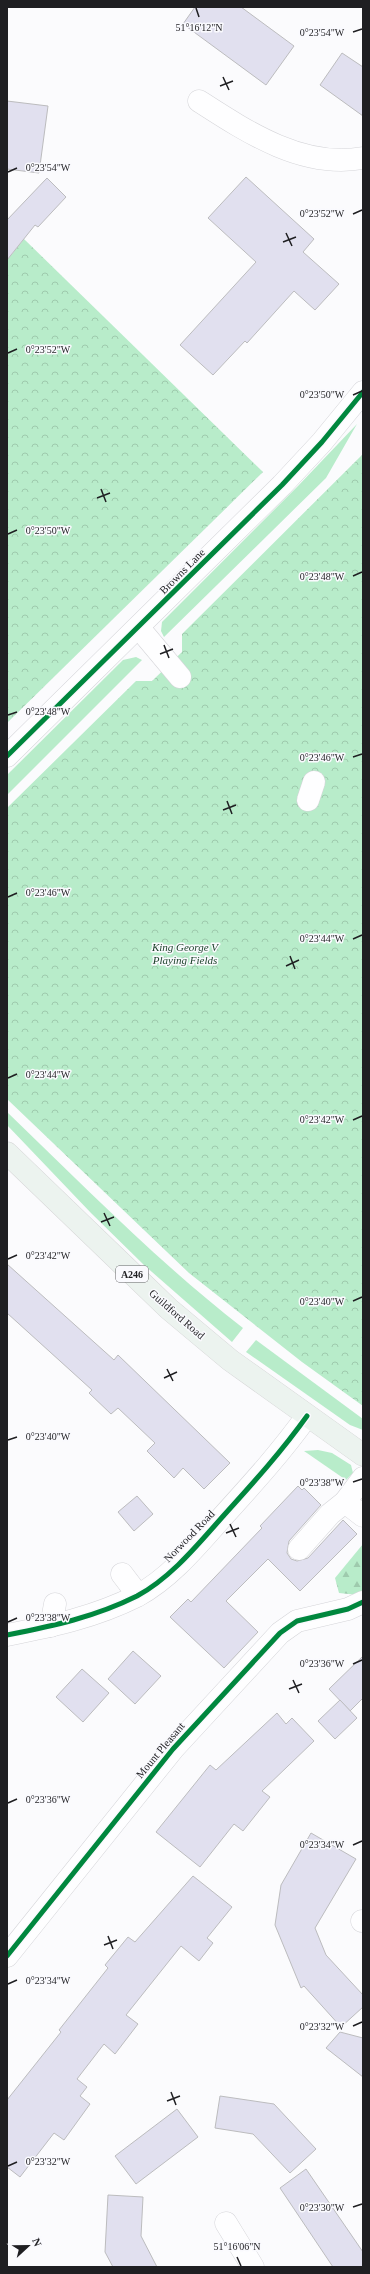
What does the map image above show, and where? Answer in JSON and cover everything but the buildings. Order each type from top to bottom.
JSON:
[{"type":"main road","name":"Guildford Road","points":[[7,1153],[169,1309],[230,1360],[363,1455]]},
{"type":"street","points":[[199,101],[266,142],[325,159],[363,158]]},
{"type":"street","name":"Browns Lane","points":[[7,756],[139,628],[282,485],[322,442],[363,392]]},
{"type":"street","points":[[139,628],[180,677]]},
{"type":"street","name":"Norwood Road","points":[[7,1635],[94,1616],[138,1595],[186,1557],[285,1447],[307,1416]]},
{"type":"street","points":[[299,1549],[330,1514],[345,1502],[363,1478]]},
{"type":"street","points":[[345,1502],[363,1516]]},
{"type":"street","points":[[122,1574],[138,1595]]},
{"type":"street","name":"Mount Pleasant","points":[[7,1956],[173,1749],[280,1633],[297,1621],[348,1609],[363,1602]]},
{"type":"street","points":[[52,1626],[55,1604]]},
{"type":"street","points":[[226,2223],[253,2267]]},
{"type":"green space","points":[[24,239],[263,472],[7,723],[7,260]]},
{"type":"green space","points":[[357,424],[326,478],[164,637],[161,631],[162,622],[298,486]]},
{"type":"green space","name":"King George V Playing Fields","points":[[363,454],[363,1406],[302,1362],[189,1273],[7,1099],[7,808],[136,681],[152,681],[182,652],[182,634]]},
{"type":"green space","points":[[136,657],[142,660],[7,795],[7,775],[123,660]]},
{"type":"green space","points":[[7,1112],[152,1251],[243,1328],[232,1342],[144,1265],[91,1213],[7,1125]]},
{"type":"green space","points":[[256,1340],[363,1419],[363,1430],[350,1425],[246,1352]]},
{"type":"green space","points":[[318,1450],[332,1453],[351,1465],[353,1473],[346,1480],[304,1451]]},
{"type":"green space","points":[[363,1544],[363,1592],[358,1595],[339,1593],[335,1578]]},
{"type":"cycle path","points":[[7,756],[282,485],[322,442],[363,392]]},
{"type":"cycle path","points":[[7,1635],[90,1615],[137,1596],[150,1588],[162,1579],[195,1548],[268,1466],[307,1416]]},
{"type":"cycle path","points":[[7,1956],[173,1749],[280,1633],[297,1621],[348,1609],[363,1602]]}]
